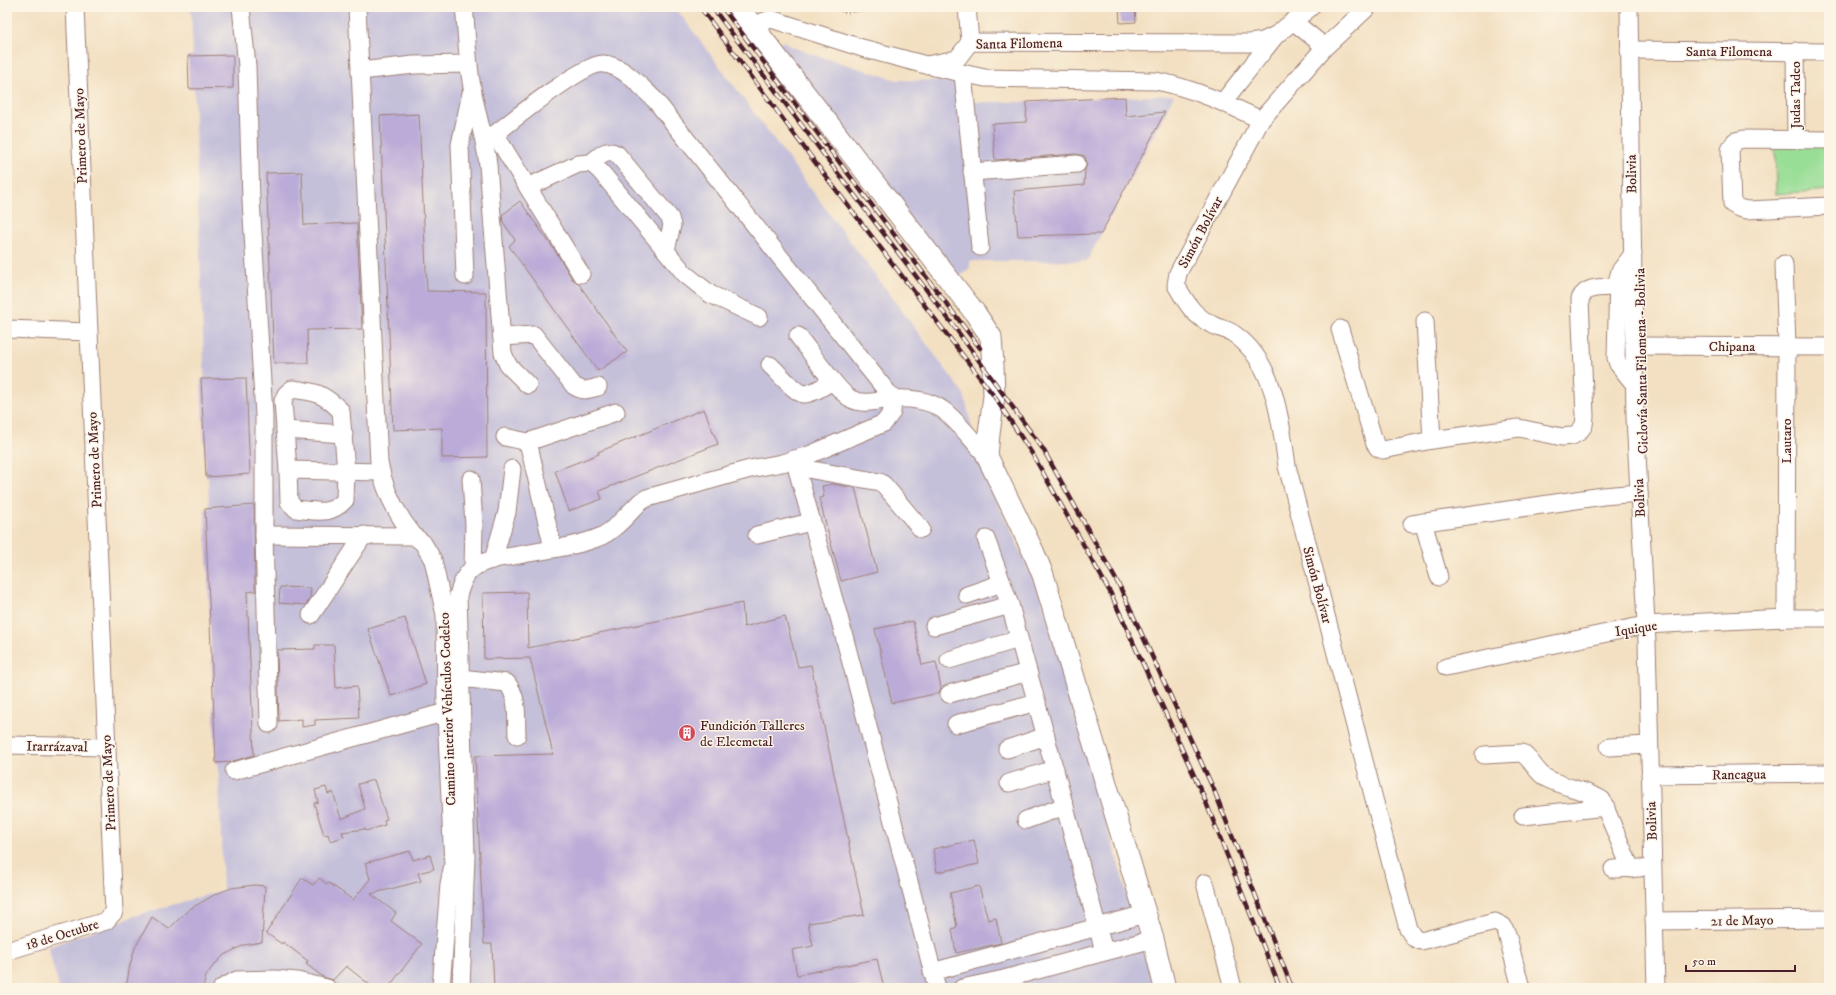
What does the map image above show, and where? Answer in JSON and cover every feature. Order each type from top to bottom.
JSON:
[{"type":"main road","points":[[738,7],[976,313],[991,337],[994,396],[988,434],[987,456],[1043,574],[1083,707],[1146,941],[1166,988]]},
{"type":"main road","points":[[1146,941],[1152,988]]},
{"type":"street","name":"Primero de Mayo","points":[[75,7],[114,912]]},
{"type":"street","points":[[241,7],[246,66],[251,200],[263,411],[264,535],[269,724]]},
{"type":"street","name":"Camino interior Vehículos Codelco","points":[[357,7],[378,463],[380,472],[402,520],[414,536],[423,543],[433,560],[445,615],[446,712],[453,865],[449,884],[441,988]]},
{"type":"street","points":[[464,7],[468,64],[472,88],[490,138],[502,337],[505,359],[528,385]]},
{"type":"street","points":[[967,7],[970,42]]},
{"type":"street","points":[[1223,102],[1276,35],[1294,22],[1310,7]]},
{"type":"street","points":[[926,65],[985,78],[1156,80],[1223,102],[1258,125],[1325,47],[1368,7]]},
{"type":"street","name":"Bolivia","points":[[1628,7],[1634,385],[1646,625],[1656,988]]},
{"type":"street","name":"Santa Filomena","points":[[754,28],[762,22],[771,19],[862,48],[926,65],[957,59],[970,42],[1250,43],[1263,41],[1276,35]]},
{"type":"street","points":[[1294,22],[1325,47]]},
{"type":"street","name":"Santa Filomena","points":[[1629,50],[1829,52]]},
{"type":"street","name":"Judas Tadeo","points":[[1795,51],[1796,139]]},
{"type":"street","points":[[490,138],[572,76],[602,63],[615,66],[655,100],[893,399],[892,412],[884,423],[809,455],[795,463]]},
{"type":"street","points":[[360,71],[414,65],[468,64]]},
{"type":"street","points":[[963,74],[980,247]]},
{"type":"street","points":[[465,276],[460,145],[472,88]]},
{"type":"street","name":"Simón Bolívar","points":[[1258,125],[1178,273],[1176,285],[1191,310],[1201,320],[1234,334],[1246,344],[1258,359],[1277,403],[1287,466],[1408,929],[1414,938],[1421,941],[1495,922],[1503,926],[1507,934],[1521,988]]},
{"type":"street","points":[[490,138],[528,187],[581,274]]},
{"type":"street","name":"Judas Tadeo","points":[[1829,140],[1744,138],[1735,141],[1730,150],[1732,204],[1739,208],[1747,210],[1829,206]]},
{"type":"street","points":[[528,187],[578,164],[591,163],[604,152],[611,151],[618,154],[670,218],[672,225],[666,250]]},
{"type":"street","points":[[591,163],[601,172],[685,274],[710,294],[758,317]]},
{"type":"street","points":[[972,172],[1077,164]]},
{"type":"street","points":[[1633,254],[1620,271],[1617,287],[1616,358],[1618,364],[1634,385]]},
{"type":"street","name":"Lautaro","points":[[1784,264],[1787,346],[1786,618]]},
{"type":"street","points":[[1340,329],[1375,444],[1378,448],[1383,450],[1432,440],[1519,428],[1562,437],[1572,436],[1579,432],[1584,425],[1585,416],[1580,299],[1582,293],[1588,289],[1617,287]]},
{"type":"street","points":[[1426,321],[1432,440]]},
{"type":"street","points":[[7,329],[88,332]]},
{"type":"street","points":[[502,337],[534,335],[574,386],[580,390],[587,391],[598,387]]},
{"type":"street","points":[[798,336],[843,394],[859,402],[893,399],[916,400],[942,409],[987,456]]},
{"type":"street","name":"Chipana","points":[[1634,346],[1829,346]]},
{"type":"street","points":[[770,365],[796,390],[803,394],[810,393],[833,381]]},
{"type":"street","points":[[292,389],[315,392],[330,400],[341,411],[346,471],[345,500],[338,508],[329,511],[296,510],[289,502],[286,430],[283,409],[283,401],[286,394],[292,389]]},
{"type":"street","points":[[263,411],[283,409]]},
{"type":"street","points":[[505,437],[528,442],[616,412]]},
{"type":"street","points":[[286,430],[344,434]]},
{"type":"street","points":[[528,442],[553,548]]},
{"type":"street","points":[[795,463],[939,976],[952,988]]},
{"type":"street","points":[[461,988],[466,856],[458,595],[463,581],[473,568],[493,560],[602,536],[646,498],[750,469],[795,463],[880,482],[921,529]]},
{"type":"street","points":[[493,560],[508,512],[512,468]]},
{"type":"street","points":[[288,470],[380,472]]},
{"type":"street","points":[[471,479],[474,524],[473,568]]},
{"type":"street","points":[[1438,577],[1417,523],[1639,492]]},
{"type":"street","points":[[757,535],[811,522]]},
{"type":"street","points":[[264,535],[414,536]]},
{"type":"street","points":[[311,615],[364,535]]},
{"type":"street","points":[[986,539],[1010,605],[1104,951]]},
{"type":"street","points":[[967,595],[1002,583]]},
{"type":"street","points":[[934,626],[1010,605]]},
{"type":"street","name":"Iquique","points":[[1446,667],[1646,625],[1786,618],[1829,618]]},
{"type":"street","points":[[949,660],[1019,639]]},
{"type":"street","points":[[949,694],[1028,672]]},
{"type":"street","points":[[460,678],[507,683],[516,700],[517,735]]},
{"type":"street","points":[[956,724],[1037,702]]},
{"type":"street","points":[[234,771],[446,712]]},
{"type":"street","points":[[1007,749],[1046,736]]},
{"type":"street","name":"Irarrázaval","points":[[7,745],[106,747]]},
{"type":"street","points":[[1610,747],[1649,745]]},
{"type":"street","points":[[1484,754],[1522,753],[1540,773],[1547,778],[1595,795],[1602,800],[1631,869]]},
{"type":"street","points":[[1009,783],[1055,769]]},
{"type":"street","name":"Rancagua","points":[[1650,775],[1829,773]]},
{"type":"street","points":[[1026,820],[1065,806]]},
{"type":"street","points":[[1523,816],[1606,807]]},
{"type":"street","points":[[1613,869],[1652,867]]},
{"type":"street","points":[[1205,883],[1233,988]]},
{"type":"street","name":"18 de Octubre","points":[[7,951],[106,921],[114,912]]},
{"type":"street","points":[[939,976],[1098,927],[1139,916]]},
{"type":"street","name":"21 de Mayo","points":[[1654,922],[1829,919]]},
{"type":"street","points":[[962,988],[1004,979],[1146,941]]},
{"type":"street","points":[[222,988],[237,980],[274,979],[297,981],[327,988]]},
{"type":"path","points":[[841,7],[842,13],[877,9],[877,7]]},
{"type":"shaded area","points":[[191,7],[675,7],[964,394],[981,466],[1042,598],[1154,988],[59,988],[48,947],[135,916],[223,890]]},
{"type":"shaded area","points":[[785,41],[790,46],[812,54],[897,80],[958,82],[961,102],[1027,102],[1174,95],[1087,261],[970,261],[970,268],[956,280],[778,46],[780,43]]},
{"type":"green space","points":[[1775,142],[1829,142],[1829,190],[1776,194]]},
{"type":"building","points":[[1119,7],[1135,7],[1136,22],[1120,23]]},
{"type":"building","points":[[233,55],[233,88],[189,89],[188,56]]},
{"type":"building","points":[[1125,97],[1126,116],[1165,112],[1101,234],[1018,236],[1014,191],[1084,185],[1087,163],[1085,156],[1076,154],[995,160],[992,124],[1026,122],[1027,102]]},
{"type":"building","points":[[419,114],[427,291],[486,292],[487,457],[442,458],[442,428],[393,430],[380,116]]},
{"type":"building","points":[[302,172],[304,225],[357,223],[362,329],[307,330],[308,363],[274,363],[266,173]]},
{"type":"building","points":[[520,201],[556,252],[572,279],[578,283],[627,352],[598,371],[509,246],[515,240],[503,222],[502,215]]},
{"type":"building","points":[[246,378],[250,474],[206,477],[201,379]]},
{"type":"building","points":[[704,409],[718,444],[599,491],[602,499],[569,511],[555,471],[599,454],[598,452]]},
{"type":"building","points":[[832,484],[855,488],[877,572],[841,581],[819,498],[824,497],[822,486]]},
{"type":"building","points":[[254,505],[255,591],[247,592],[254,755],[230,762],[216,763],[205,509]]},
{"type":"building","points":[[280,587],[311,588],[310,598],[306,605],[279,603]]},
{"type":"building","name":"Fundición Talleres de Elecmetal","points":[[527,592],[528,648],[742,603],[744,627],[785,616],[798,667],[811,665],[864,915],[808,923],[813,946],[792,950],[797,975],[877,959],[884,988],[494,988],[492,944],[484,944],[475,756],[553,754],[530,658],[484,659],[483,593]]},
{"type":"building","points":[[405,618],[426,684],[391,696],[368,629]]},
{"type":"building","points":[[913,621],[922,665],[936,662],[941,688],[939,693],[892,703],[875,629]]},
{"type":"building","points":[[315,645],[334,645],[336,688],[357,686],[359,718],[315,720],[315,725],[302,727],[302,719],[279,721],[277,650],[315,649]]},
{"type":"building","points":[[374,780],[387,819],[384,820],[385,825],[366,831],[365,829],[342,832],[344,837],[330,841],[328,834],[324,835],[314,803],[318,802],[315,790],[326,787],[328,794],[333,792],[341,819],[365,809],[358,784]]},
{"type":"building","points":[[974,840],[979,864],[937,872],[933,849]]},
{"type":"building","points":[[410,851],[413,860],[430,855],[434,869],[418,873],[421,881],[371,894],[396,913],[391,921],[422,944],[388,988],[374,988],[346,966],[333,980],[323,977],[306,964],[308,961],[283,942],[282,944],[266,933],[302,878],[313,885],[319,878],[327,884],[329,883],[353,900],[370,879],[365,863]]},
{"type":"building","points":[[255,885],[265,886],[262,942],[244,945],[224,955],[206,976],[203,988],[126,988],[135,948],[152,917],[169,929],[188,910],[214,895],[231,888]]},
{"type":"building","points":[[979,886],[988,920],[996,918],[1001,943],[956,953],[952,929],[957,927],[950,893]]},
{"type":"railway","points":[[700,7],[817,165],[994,396],[1033,455],[1110,592],[1203,795],[1280,988]]},
{"type":"railway","points":[[712,7],[953,325],[1043,449],[1120,587],[1214,790],[1292,988]]},
{"type":"railway","points":[[722,7],[980,348]]},
{"type":"place","name":"Fundición Talleres de Elecmetal","points":[[687,733]]}]
